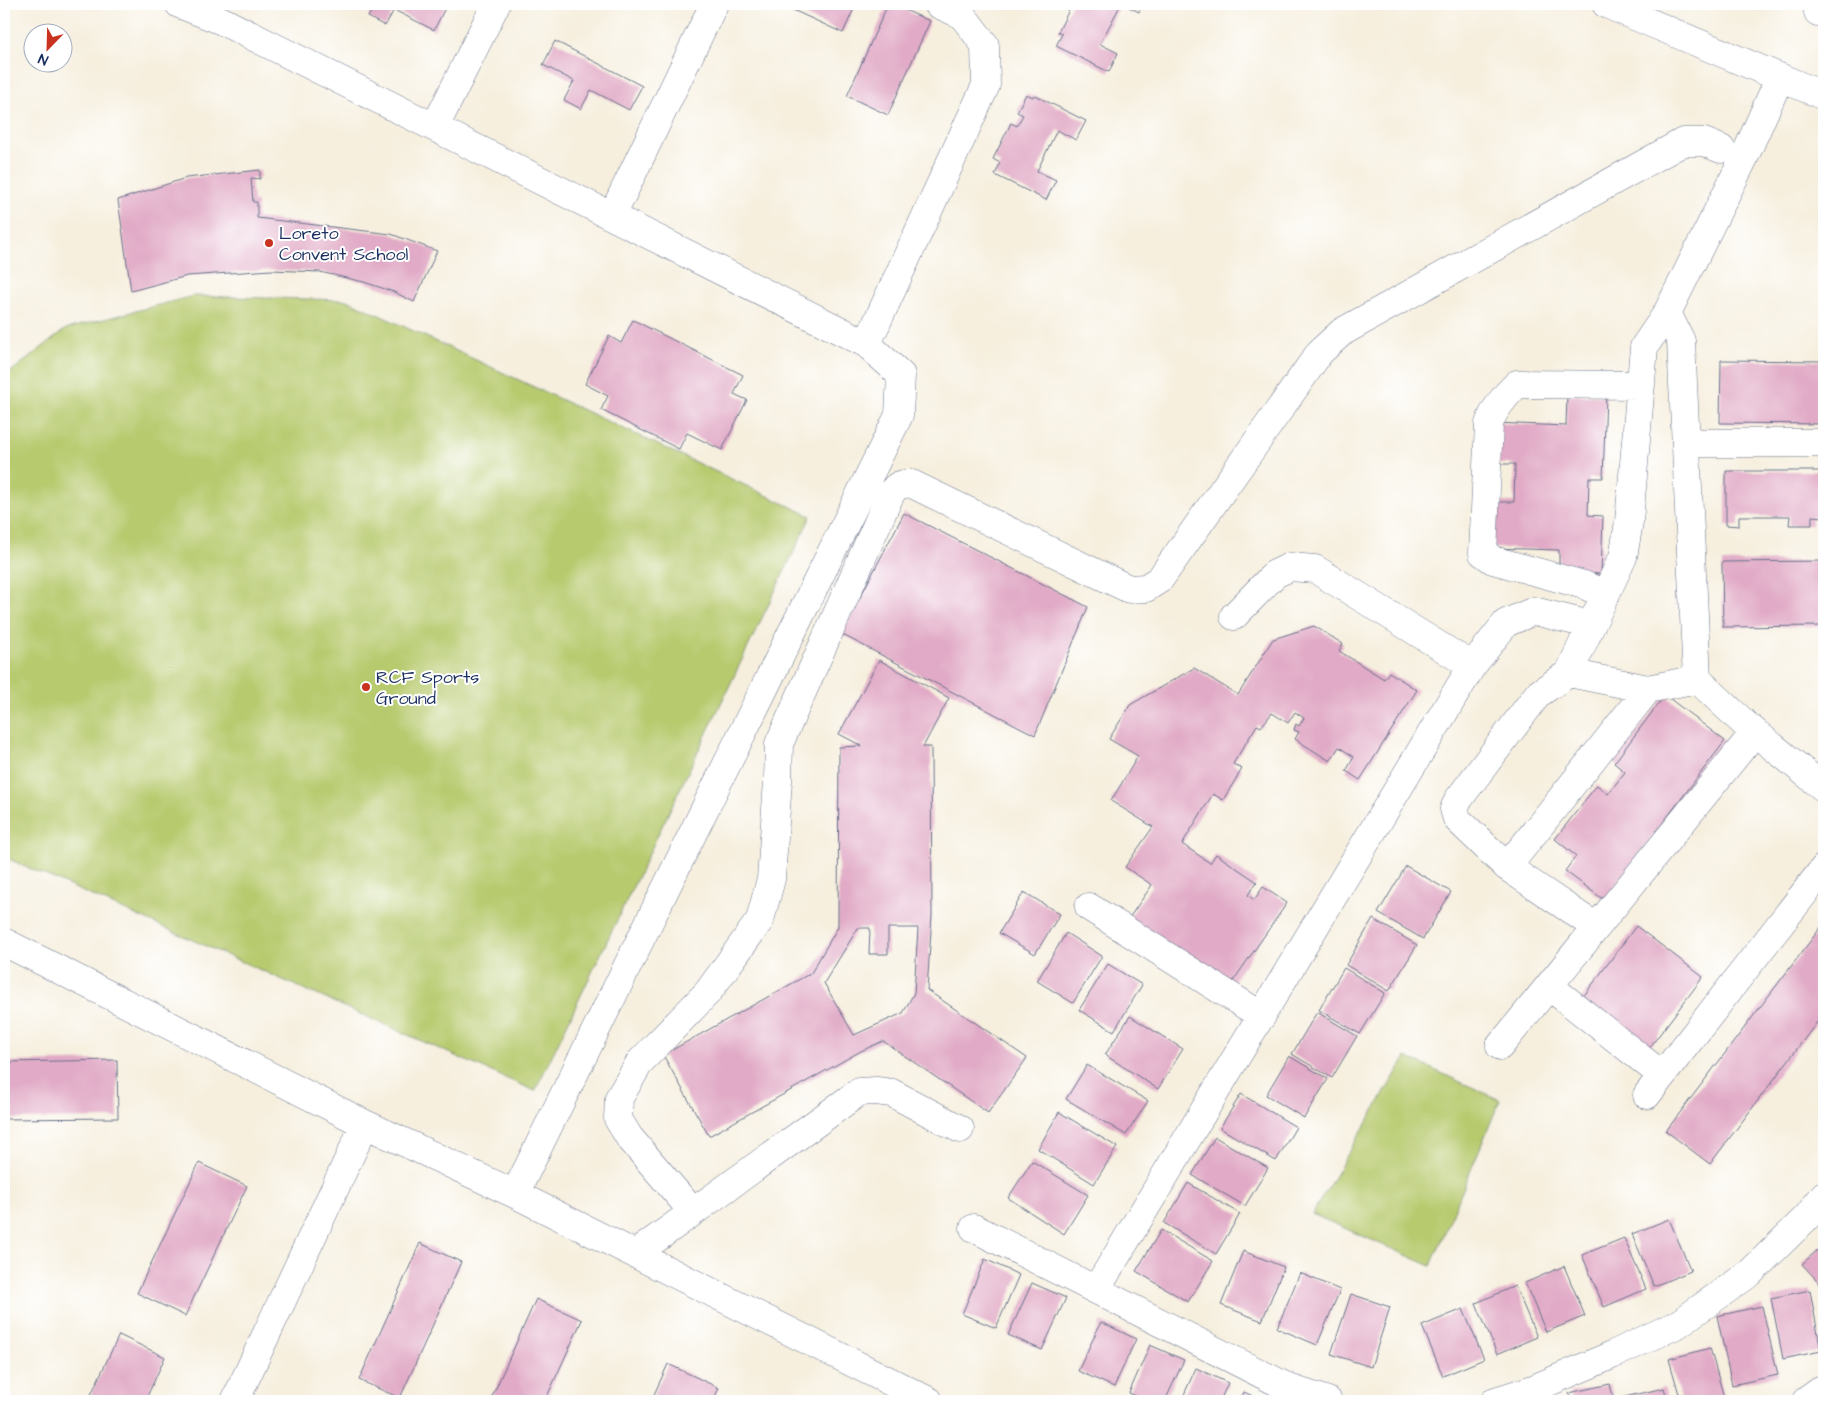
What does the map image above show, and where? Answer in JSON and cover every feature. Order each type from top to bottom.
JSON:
[{"type":"street","points":[[179,4],[224,12],[435,128],[867,344],[901,375],[899,415],[515,1194]]},
{"type":"street","points":[[435,128],[496,4]]},
{"type":"street","points":[[612,216],[714,4]]},
{"type":"street","points":[[867,344],[986,85],[985,44],[962,15],[938,4]]},
{"type":"street","points":[[1606,4],[1824,96]]},
{"type":"street","points":[[1596,927],[1507,867],[1457,819],[1454,809],[1458,800],[1538,694],[1569,672],[1623,558],[1629,522],[1644,348],[1667,313],[1744,158],[1780,77]]},
{"type":"street","points":[[693,1212],[629,1137],[618,1119],[619,1098],[640,1062],[708,992],[760,920],[771,879],[779,744],[891,493],[896,486],[904,483],[912,484],[1129,589],[1146,588],[1160,579],[1320,352],[1342,332],[1683,142],[1704,142],[1721,149]]},
{"type":"street","points":[[1667,313],[1681,341],[1697,678],[1755,732],[1824,788]]},
{"type":"street","points":[[1606,595],[1584,585],[1487,558],[1483,553],[1489,424],[1507,394],[1517,384],[1641,385]]},
{"type":"street","points":[[1687,443],[1824,443]]},
{"type":"street","points":[[1234,616],[1275,574],[1290,567],[1316,569],[1472,666]]},
{"type":"street","points":[[1096,1290],[1472,666],[1506,623],[1534,611],[1591,624]]},
{"type":"street","points":[[1569,672],[1648,689],[1697,678]]},
{"type":"street","points":[[1507,867],[1648,689]]},
{"type":"street","points":[[1500,1046],[1755,732]]},
{"type":"street","points":[[1549,986],[1654,1085],[1824,868]]},
{"type":"street","points":[[1089,907],[1262,1016]]},
{"type":"street","points":[[4,942],[365,1124],[515,1194],[928,1401]]},
{"type":"street","points":[[635,1254],[859,1092],[876,1091],[892,1093],[960,1129]]},
{"type":"street","points":[[235,1401],[365,1124]]},
{"type":"street","points":[[1495,1401],[1541,1386],[1678,1324],[1750,1273],[1807,1217],[1824,1195]]},
{"type":"street","points":[[974,1228],[1290,1388],[1328,1401]]},
{"type":"street","points":[[1806,1401],[1824,1388]]},
{"type":"green space","name":"RCF Sports Ground","points":[[193,296],[347,300],[811,516],[535,1091],[4,857],[4,377],[66,329]]},
{"type":"green space","points":[[1406,1057],[1500,1100],[1431,1266],[1312,1214]]},
{"type":"building","points":[[375,4],[447,4],[434,30],[394,10],[385,26],[368,17]]},
{"type":"building","points":[[780,4],[856,4],[843,33]]},
{"type":"building","points":[[888,4],[930,21],[888,115],[847,96]]},
{"type":"building","points":[[1072,4],[1121,4],[1100,44],[1118,53],[1109,72],[1056,46],[1062,34],[1058,32]]},
{"type":"building","points":[[1123,4],[1143,4],[1139,12]]},
{"type":"building","points":[[555,41],[642,86],[629,110],[591,90],[581,109],[564,100],[574,81],[543,65]]},
{"type":"building","points":[[1026,94],[1033,97],[1034,95],[1086,121],[1076,140],[1057,130],[1037,171],[1056,180],[1046,200],[995,175],[1000,163],[993,159],[1011,123],[1017,126],[1023,115],[1017,112]]},
{"type":"building","name":"Loreto Convent School","points":[[260,170],[260,179],[251,178],[253,202],[257,202],[257,218],[391,234],[437,251],[414,302],[394,292],[364,282],[320,272],[271,270],[187,276],[131,291],[118,200],[186,178]]},
{"type":"building","points":[[633,320],[743,375],[734,394],[747,400],[722,450],[687,433],[679,449],[601,410],[608,396],[585,384],[609,336],[621,343]]},
{"type":"building","points":[[1721,360],[1824,361],[1824,424],[1720,423]]},
{"type":"building","points":[[1567,395],[1606,396],[1603,478],[1589,478],[1588,515],[1603,516],[1601,574],[1559,572],[1559,550],[1491,548],[1492,502],[1514,502],[1515,464],[1493,464],[1494,423],[1566,426]]},
{"type":"building","points":[[1726,471],[1824,471],[1824,517],[1812,516],[1812,525],[1789,525],[1790,516],[1739,516],[1739,526],[1726,525]]},
{"type":"building","points":[[904,513],[1088,607],[1035,735],[841,634]]},
{"type":"building","points":[[1824,561],[1824,626],[1723,627],[1722,562]]},
{"type":"building","points":[[1314,626],[1343,644],[1339,651],[1384,679],[1389,672],[1417,690],[1360,780],[1346,771],[1354,757],[1339,747],[1330,761],[1295,739],[1299,732],[1294,730],[1296,724],[1299,726],[1304,718],[1295,712],[1288,723],[1272,713],[1261,727],[1257,725],[1233,764],[1242,769],[1223,800],[1213,794],[1182,844],[1210,863],[1216,854],[1257,882],[1248,895],[1254,900],[1263,887],[1287,903],[1229,987],[1129,918],[1152,885],[1125,867],[1153,827],[1111,801],[1138,756],[1109,739],[1130,705],[1194,668],[1238,695],[1273,639]]},
{"type":"building","points":[[879,660],[949,698],[923,747],[931,747],[932,915],[927,990],[1027,1058],[988,1113],[883,1041],[861,1051],[709,1136],[663,1055],[811,973],[838,927],[839,747],[862,746],[839,734]],"holes":[[[858,928],[870,928],[869,954],[888,954],[888,928],[918,928],[914,993],[903,1013],[854,1035],[824,983]]]},
{"type":"building","points":[[1665,695],[1725,741],[1604,900],[1565,871],[1576,856],[1555,839],[1597,785],[1608,794],[1625,772],[1614,763]]},
{"type":"building","points":[[1406,866],[1451,892],[1423,939],[1378,913]]},
{"type":"building","points":[[1024,892],[1060,914],[1035,954],[999,933]]},
{"type":"building","points":[[1373,919],[1417,945],[1389,991],[1346,965]]},
{"type":"building","points":[[1824,923],[1824,1013],[1710,1164],[1666,1131]]},
{"type":"building","points":[[1636,926],[1703,977],[1647,1051],[1580,1001]]},
{"type":"building","points":[[1066,933],[1102,956],[1073,1003],[1037,981]]},
{"type":"building","points":[[1108,964],[1142,985],[1114,1031],[1079,1010]]},
{"type":"building","points":[[1344,968],[1385,993],[1360,1034],[1319,1010]]},
{"type":"building","points":[[1317,1012],[1357,1036],[1332,1078],[1292,1054]]},
{"type":"building","points":[[1130,1016],[1183,1049],[1158,1089],[1105,1055]]},
{"type":"building","points":[[1289,1056],[1328,1079],[1304,1118],[1266,1095]]},
{"type":"building","points":[[117,1060],[118,1118],[4,1119],[4,1062]]},
{"type":"building","points":[[1087,1065],[1148,1101],[1126,1135],[1066,1099]]},
{"type":"building","points":[[1241,1094],[1296,1127],[1276,1161],[1220,1128]]},
{"type":"building","points":[[1059,1112],[1117,1147],[1094,1184],[1038,1149]]},
{"type":"building","points":[[1215,1137],[1268,1168],[1245,1206],[1192,1175]]},
{"type":"building","points":[[1032,1161],[1088,1195],[1064,1234],[1008,1198]]},
{"type":"building","points":[[199,1163],[247,1186],[185,1316],[137,1293]]},
{"type":"building","points":[[1188,1183],[1240,1214],[1216,1254],[1164,1223]]},
{"type":"building","points":[[1669,1219],[1691,1271],[1654,1286],[1632,1234]]},
{"type":"building","points":[[1161,1230],[1213,1261],[1188,1302],[1136,1271]]},
{"type":"building","points":[[1624,1238],[1646,1289],[1604,1307],[1582,1255]]},
{"type":"building","points":[[420,1243],[461,1262],[400,1398],[359,1380]]},
{"type":"building","points":[[1824,1244],[1824,1288],[1802,1264]]},
{"type":"building","points":[[1243,1251],[1284,1267],[1262,1321],[1221,1305]]},
{"type":"building","points":[[985,1259],[1019,1275],[996,1328],[962,1314]]},
{"type":"building","points":[[1564,1266],[1585,1316],[1546,1332],[1525,1283]]},
{"type":"building","points":[[1300,1273],[1340,1290],[1317,1345],[1277,1328]]},
{"type":"building","points":[[1032,1283],[1066,1298],[1042,1350],[1008,1335]]},
{"type":"building","points":[[1515,1286],[1537,1337],[1497,1354],[1476,1303]]},
{"type":"building","points":[[1810,1290],[1821,1351],[1783,1359],[1771,1298]]},
{"type":"building","points":[[1351,1294],[1390,1307],[1371,1367],[1331,1354]]},
{"type":"building","points":[[536,1299],[582,1320],[545,1401],[490,1401]]},
{"type":"building","points":[[1762,1306],[1778,1375],[1732,1385],[1717,1316]]},
{"type":"building","points":[[1463,1309],[1484,1359],[1443,1376],[1422,1326]]},
{"type":"building","points":[[1101,1322],[1136,1339],[1114,1387],[1078,1371]]},
{"type":"building","points":[[119,1335],[165,1357],[145,1401],[88,1401]]},
{"type":"building","points":[[1150,1345],[1184,1360],[1165,1401],[1147,1401],[1129,1393]]},
{"type":"building","points":[[1710,1348],[1725,1401],[1681,1401],[1669,1359]]},
{"type":"building","points":[[668,1364],[719,1388],[713,1401],[651,1401]]},
{"type":"building","points":[[1196,1368],[1228,1383],[1220,1401],[1181,1401]]},
{"type":"building","points":[[1610,1384],[1614,1401],[1571,1401],[1569,1393]]},
{"type":"building","points":[[1664,1388],[1668,1401],[1621,1401],[1620,1398]]},
{"type":"building","points":[[1244,1392],[1264,1401],[1240,1401]]},
{"type":"place","name":"Loreto Convent School","points":[[269,243]]},
{"type":"place","name":"RCF Sports Ground","points":[[366,687]]}]
